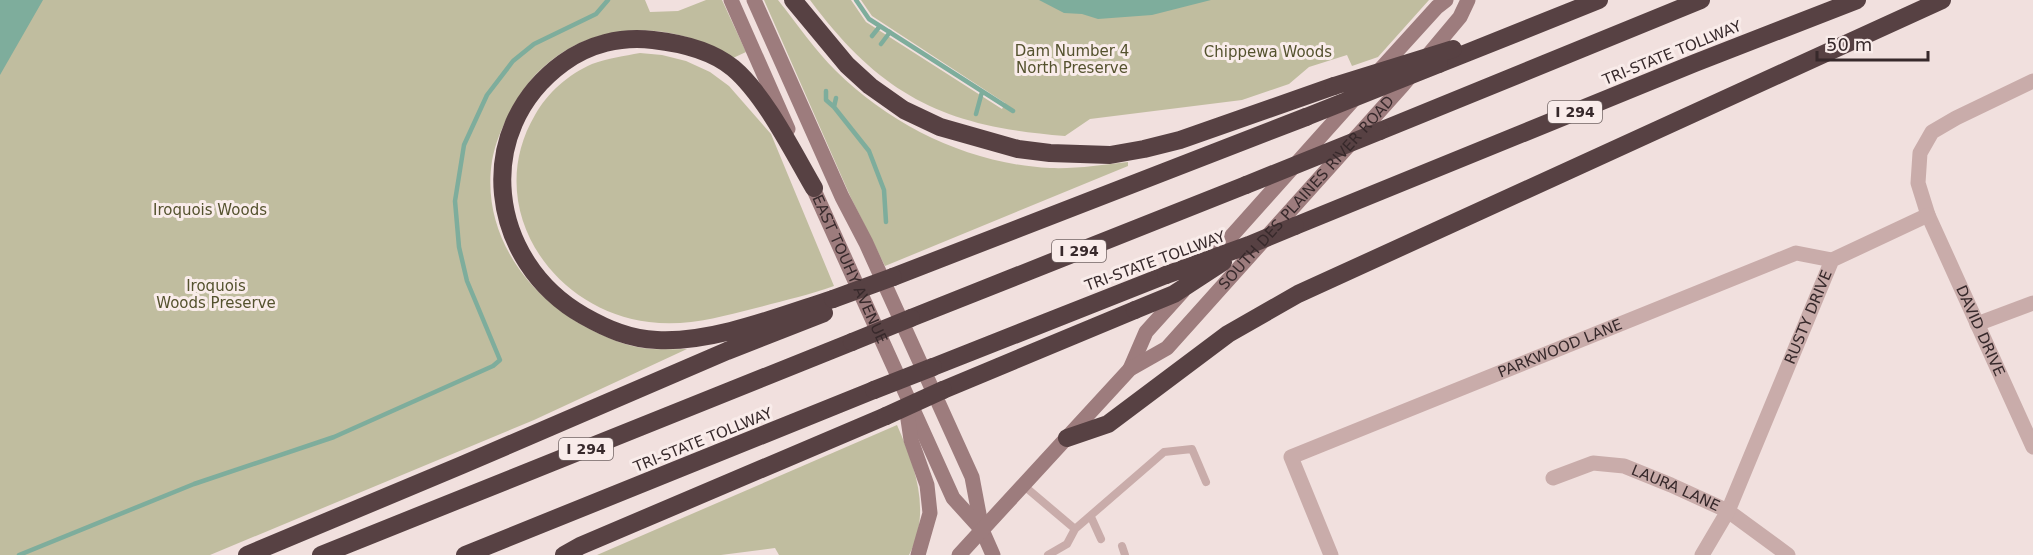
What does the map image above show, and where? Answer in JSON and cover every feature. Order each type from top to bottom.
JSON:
[{"type":"highway","points":[[793,0],[847,65],[870,86],[904,110],[940,127],[1018,149],[1050,153],[1110,155],[1180,140],[1334,86],[1567,12]]},
{"type":"highway","points":[[247,555],[835,304],[1064,220],[1136,185],[1599,0]]},
{"type":"highway","name":"I 294","points":[[321,555],[1246,185],[1701,0]]},
{"type":"highway","name":"TRI-STATE TOLLWAY","points":[[465,555],[874,390],[1166,275],[1249,245],[1695,63],[1857,0]]},
{"type":"highway","points":[[1066,438],[1108,424],[1228,334],[1298,294],[1942,0]]},
{"type":"highway","points":[[814,188],[775,122],[749,86],[733,69],[718,59],[679,43],[652,40],[619,39],[594,46],[571,57],[547,75],[515,120],[503,156],[502,195],[508,228],[530,267],[555,296],[571,309],[613,331],[655,340],[678,340],[739,328],[835,304]]},
{"type":"highway","points":[[564,555],[580,546],[943,390],[1174,294],[1249,245]]},
{"type":"main road","name":"EAST TOUHY AVENUE","points":[[731,0],[954,498],[982,530]]},
{"type":"main road","name":"EAST TOUHY AVENUE","points":[[754,0],[842,197],[866,243],[972,477],[982,530],[993,555]]},
{"type":"main road","name":"SOUTH DES PLAINES RIVER ROAD","points":[[1130,369],[1146,332],[1437,6],[1446,0]]},
{"type":"main road","name":"SOUTH DES PLAINES RIVER ROAD","points":[[960,555],[1130,369],[1167,348],[1190,323],[1403,85],[1460,17],[1468,0]]},
{"type":"main road","points":[[904,388],[910,440],[927,485],[930,513],[918,555]]},
{"type":"street","points":[[1928,215],[1918,183],[1920,153],[1932,132],[2033,81]]},
{"type":"street","name":"RUSTY DRIVE","points":[[1702,555],[1728,512],[1832,260],[1928,215]]},
{"type":"street","name":"DAVID DRIVE","points":[[1928,215],[2033,447]]},
{"type":"street","name":"PARKWOOD LANE","points":[[1331,555],[1291,457],[1796,253],[1832,260]]},
{"type":"street","points":[[1977,324],[2033,303]]},
{"type":"street","name":"LAURA LANE","points":[[1553,478],[1593,463],[1624,466],[1728,512],[1788,555]]},
{"type":"lane","points":[[1048,555],[1066,544],[1075,529],[1164,452],[1192,449],[1206,482]]},
{"type":"lane","points":[[1023,485],[1075,529]]},
{"type":"lane","points":[[1091,517],[1101,539]]},
{"type":"lane","points":[[1122,546],[1125,555]]},
{"type":"green space","name":"Iroquois Woods","points":[[0,0],[645,0],[650,12],[678,11],[706,0],[722,0],[746,52],[733,58],[703,43],[672,33],[641,30],[610,33],[580,43],[553,59],[530,81],[505,122],[492,161],[490,187],[501,236],[512,259],[544,298],[564,314],[586,327],[620,342],[647,349],[687,349],[534,420],[210,555],[0,555]]},
{"type":"green space","points":[[764,0],[778,0],[821,54],[858,91],[882,109],[934,139],[991,159],[1020,165],[1070,168],[1128,162],[1128,166],[885,266],[851,198]]},
{"type":"green space","name":"Dam Number 4 North Preserve","points":[[810,0],[851,0],[866,22],[1002,109],[1005,103],[872,16],[861,0],[1429,0],[1378,57],[1352,66],[1347,55],[1309,67],[1289,84],[1242,100],[1090,119],[1065,136],[985,125],[951,115],[920,101],[891,83],[863,61]]},
{"type":"green space","points":[[640,53],[686,61],[710,72],[729,86],[771,134],[834,286],[716,318],[663,323],[649,322],[614,313],[582,297],[555,275],[535,248],[522,217],[517,184],[521,149],[540,107],[567,79],[592,64]]},
{"type":"green space","points":[[897,425],[915,473],[920,506],[916,539],[909,555],[779,555],[775,548],[721,555],[597,555]]},
{"type":"shaded area","points":[[0,0],[43,0],[0,75]]},
{"type":"shaded area","points":[[1039,0],[1211,0],[1152,15],[1098,19],[1082,14],[1064,13]]},
{"type":"waterway","points":[[19,555],[194,484],[334,437],[493,366],[500,360],[467,281],[459,247],[455,201],[464,145],[487,95],[513,61],[534,44],[596,14],[608,0]]},
{"type":"waterway","points":[[856,0],[869,19],[1013,111]]},
{"type":"waterway","points":[[872,36],[880,26]]},
{"type":"waterway","points":[[881,44],[890,32]]},
{"type":"waterway","points":[[826,91],[826,100],[834,107]]},
{"type":"waterway","points":[[976,114],[982,92]]},
{"type":"waterway","points":[[836,98],[834,107],[869,151],[884,190],[886,222]]},
{"type":"park label","name":"Chippewa Woods","points":[[1268,52]]},
{"type":"park label","name":"Iroquois Woods Preserve","points":[[216,294]]}]
